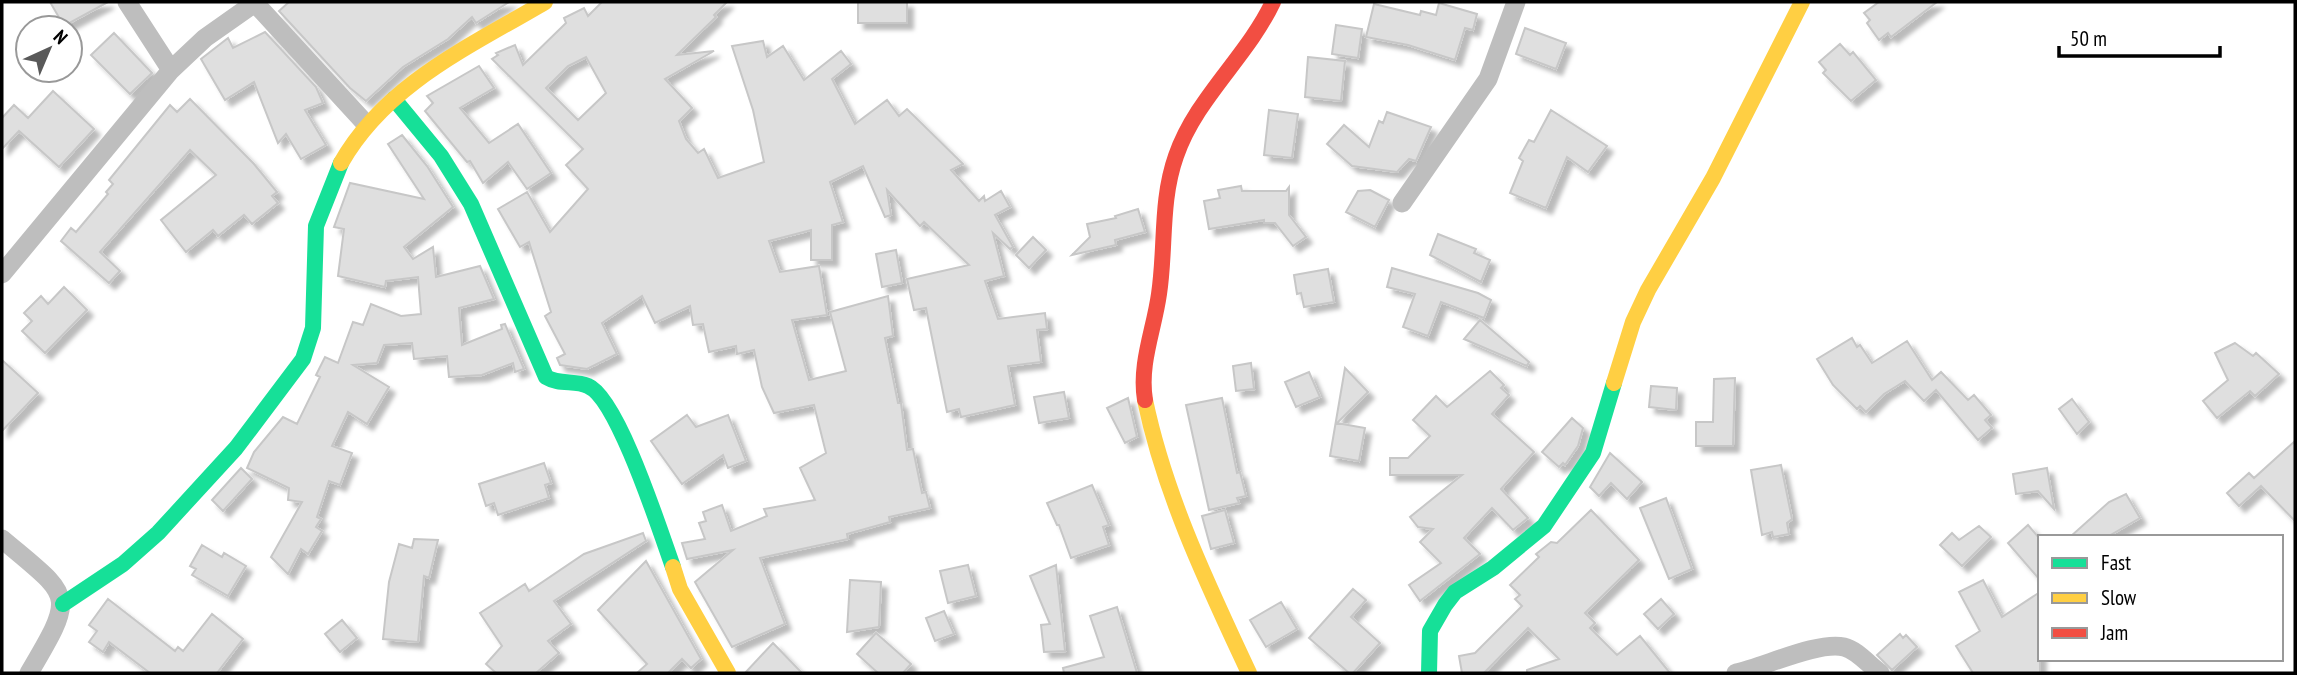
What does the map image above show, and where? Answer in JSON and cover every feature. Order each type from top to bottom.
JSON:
[{"type":"street","points":[[127,2],[171,70]]},
{"type":"street","points":[[2,274],[171,70],[205,38],[256,2],[366,124]]},
{"type":"street","points":[[63,604],[142,549],[294,377],[311,342],[316,291],[314,237],[341,162],[366,124],[394,99],[459,51],[545,2]]},
{"type":"street","points":[[1250,673],[1196,558],[1164,477],[1143,383],[1161,284],[1168,185],[1182,140],[1203,104],[1232,71],[1263,26],[1273,2]]},
{"type":"street","points":[[1402,203],[1488,79],[1516,2]]},
{"type":"street","points":[[1429,673],[1430,631],[1445,605],[1455,592],[1493,568],[1544,526],[1593,453],[1633,323],[1648,290],[1713,177],[1802,2]]},
{"type":"street","points":[[394,99],[441,156],[471,204],[546,377],[553,381],[589,386],[602,397],[641,475],[680,589],[728,673]]},
{"type":"street","points":[[2,539],[43,574],[57,589],[63,604],[60,621],[29,673]]},
{"type":"street","points":[[1737,673],[1816,649],[1842,646],[1880,673]]},
{"type":"building","points":[[50,2],[108,2],[84,15],[57,14]]},
{"type":"building","points":[[289,2],[509,2],[476,23],[472,17],[448,39],[403,67],[366,101],[350,88],[279,11]]},
{"type":"building","points":[[602,2],[727,2],[714,15],[716,17],[677,55],[714,51],[665,79],[692,108],[679,121],[686,139],[698,153],[704,149],[718,178],[764,162],[753,110],[732,46],[763,41],[767,57],[783,46],[804,80],[841,51],[851,64],[832,79],[855,124],[887,100],[899,116],[907,109],[963,164],[951,170],[979,201],[984,196],[985,201],[1001,191],[1010,207],[995,215],[1013,247],[1010,249],[993,233],[1004,276],[985,281],[998,319],[1045,313],[1047,329],[1037,330],[1041,362],[1008,366],[1015,405],[961,417],[959,409],[947,412],[926,308],[914,310],[907,279],[969,265],[924,222],[920,226],[887,190],[891,215],[885,217],[863,166],[830,182],[843,222],[832,225],[832,260],[811,260],[811,230],[769,241],[780,272],[819,266],[827,315],[792,320],[809,380],[846,371],[830,312],[888,296],[893,336],[885,338],[898,403],[901,403],[907,450],[913,449],[922,493],[926,492],[930,508],[889,517],[890,522],[847,534],[848,539],[760,558],[785,624],[732,647],[695,582],[733,550],[687,559],[682,543],[705,539],[699,523],[706,521],[703,512],[722,505],[731,531],[767,516],[764,509],[815,500],[800,468],[826,453],[814,405],[774,413],[762,387],[754,350],[737,354],[736,346],[709,352],[703,324],[693,325],[690,306],[655,323],[642,296],[602,323],[617,354],[587,369],[560,365],[557,358],[565,354],[545,316],[551,312],[529,242],[520,247],[498,209],[527,192],[550,232],[588,189],[566,165],[583,149],[492,59],[498,55],[496,53],[515,45],[523,65],[566,23],[564,18],[584,8],[588,16]],"holes":[[[586,57],[606,93],[578,120],[546,88],[568,66]]]},
{"type":"building","points":[[858,2],[907,2],[907,23],[858,23]]},
{"type":"building","points":[[1879,2],[1937,2],[1891,37],[1888,33],[1879,40],[1867,23],[1870,20],[1864,13]]},
{"type":"building","points":[[1439,3],[1477,14],[1473,30],[1465,28],[1455,60],[1408,45],[1366,37],[1374,4],[1420,15],[1421,11],[1436,15]]},
{"type":"building","points":[[1336,25],[1362,29],[1358,58],[1332,54]]},
{"type":"building","points":[[1525,28],[1566,43],[1556,69],[1516,54]]},
{"type":"building","points":[[265,32],[316,87],[323,103],[305,110],[326,145],[301,159],[286,134],[278,143],[254,82],[225,100],[201,59],[228,38],[233,48]]},
{"type":"building","points":[[114,33],[152,73],[130,94],[91,55]]},
{"type":"building","points":[[1840,44],[1850,55],[1853,52],[1876,80],[1851,101],[1823,73],[1826,70],[1819,62]]},
{"type":"building","points":[[1308,57],[1345,61],[1341,101],[1305,97]]},
{"type":"building","points":[[479,66],[494,88],[460,108],[489,143],[518,124],[551,173],[527,189],[508,162],[483,183],[470,161],[467,162],[425,111],[433,103],[427,96]]},
{"type":"building","points":[[53,91],[94,129],[59,167],[19,131],[2,149],[2,118],[14,105],[28,118]]},
{"type":"building","points":[[190,99],[254,164],[277,192],[272,196],[278,203],[252,224],[244,215],[218,236],[213,230],[186,252],[161,220],[216,175],[190,150],[100,252],[120,271],[109,283],[61,241],[71,228],[76,232],[108,194],[106,192],[113,184],[109,180],[170,105],[177,112]]},
{"type":"building","points":[[1269,110],[1298,114],[1292,158],[1264,155]]},
{"type":"building","points":[[1551,110],[1607,146],[1588,172],[1567,157],[1546,208],[1510,193],[1523,161],[1519,158],[1529,140],[1534,142]]},
{"type":"building","points":[[1387,112],[1431,127],[1416,161],[1409,159],[1397,172],[1352,166],[1327,144],[1344,125],[1369,147],[1379,121],[1383,123]]},
{"type":"building","points":[[402,135],[427,166],[453,207],[404,247],[413,259],[433,247],[436,277],[480,266],[494,299],[459,308],[462,345],[502,329],[501,325],[505,324],[524,369],[515,372],[513,363],[482,375],[449,377],[447,356],[414,359],[412,343],[384,345],[377,363],[353,365],[389,387],[367,424],[348,412],[332,446],[352,453],[340,485],[329,481],[317,517],[321,519],[316,527],[322,531],[308,554],[301,549],[288,574],[271,557],[302,502],[288,500],[289,488],[247,468],[254,452],[283,417],[297,424],[320,377],[316,375],[325,357],[338,363],[353,322],[363,325],[371,304],[401,316],[421,314],[418,277],[386,281],[385,287],[338,276],[344,229],[334,227],[350,183],[424,199],[388,144]]},
{"type":"building","points":[[1241,186],[1242,191],[1286,191],[1289,187],[1289,215],[1306,237],[1293,246],[1275,223],[1264,223],[1264,220],[1209,229],[1204,201],[1220,198],[1218,190]]},
{"type":"building","points":[[1370,190],[1389,200],[1375,227],[1346,212],[1358,191]]},
{"type":"building","points":[[1138,209],[1145,232],[1115,240],[1116,245],[1072,255],[1090,237],[1087,224],[1116,218],[1115,216]]},
{"type":"building","points":[[1438,234],[1476,249],[1474,253],[1490,260],[1481,282],[1430,255]]},
{"type":"building","points":[[1033,237],[1046,250],[1029,268],[1016,255]]},
{"type":"building","points":[[896,250],[902,283],[882,287],[876,254]]},
{"type":"building","points":[[1392,268],[1478,293],[1491,300],[1484,318],[1441,302],[1428,336],[1403,327],[1415,294],[1387,287]]},
{"type":"building","points":[[1328,269],[1334,302],[1304,307],[1301,293],[1297,294],[1294,275]]},
{"type":"building","points":[[64,287],[87,310],[45,353],[22,331],[32,321],[24,313],[41,296],[48,304]]},
{"type":"building","points":[[1480,320],[1529,362],[1527,366],[1464,339]]},
{"type":"building","points":[[1852,338],[1872,363],[1907,341],[1932,380],[1941,372],[1968,400],[1974,395],[1991,415],[1985,420],[1992,428],[1978,440],[1936,390],[1924,401],[1905,381],[1884,394],[1866,412],[1860,406],[1857,409],[1833,385],[1817,359]]},
{"type":"building","points":[[2235,343],[2253,356],[2256,353],[2279,374],[2255,396],[2250,391],[2217,418],[2203,401],[2228,380],[2215,353]]},
{"type":"building","points":[[2,360],[38,393],[2,431]]},
{"type":"building","points":[[1251,363],[1254,389],[1236,391],[1233,366]]},
{"type":"building","points":[[1345,368],[1368,392],[1337,423],[1365,428],[1359,461],[1330,456]]},
{"type":"building","points":[[1490,371],[1504,385],[1501,388],[1509,395],[1492,414],[1534,452],[1501,489],[1528,518],[1513,530],[1492,508],[1464,538],[1480,554],[1420,601],[1409,585],[1441,563],[1420,542],[1433,529],[1418,527],[1410,517],[1462,475],[1390,475],[1390,458],[1408,458],[1430,436],[1413,420],[1436,396],[1447,407]]},
{"type":"building","points":[[1309,372],[1320,397],[1296,407],[1285,382]]},
{"type":"building","points":[[1735,378],[1733,446],[1696,446],[1696,422],[1713,422],[1714,379]]},
{"type":"building","points":[[1651,386],[1677,388],[1676,410],[1649,407]]},
{"type":"building","points":[[1064,392],[1069,418],[1039,423],[1034,397]]},
{"type":"building","points":[[1128,398],[1137,437],[1125,443],[1107,408]]},
{"type":"building","points":[[1222,398],[1237,473],[1240,472],[1246,496],[1237,498],[1239,503],[1209,510],[1186,405]]},
{"type":"building","points":[[2072,399],[2089,422],[2077,434],[2059,409]]},
{"type":"building","points":[[687,415],[696,427],[728,415],[746,461],[728,468],[723,455],[682,484],[651,441]]},
{"type":"building","points":[[1572,418],[1583,428],[1578,446],[1565,465],[1563,463],[1559,467],[1542,452]]},
{"type":"building","points":[[2295,441],[2295,521],[2261,486],[2239,506],[2227,493],[2249,473],[2254,478]]},
{"type":"building","points":[[1610,453],[1642,482],[1627,499],[1611,483],[1599,496],[1590,487]]},
{"type":"building","points":[[544,463],[551,483],[545,485],[549,498],[498,515],[494,503],[486,506],[479,484]]},
{"type":"building","points":[[1781,465],[1792,519],[1787,523],[1789,534],[1773,537],[1772,532],[1762,535],[1751,470]]},
{"type":"building","points":[[241,468],[252,479],[223,511],[212,500]]},
{"type":"building","points":[[2047,468],[2054,509],[2038,491],[2016,494],[2013,474]]},
{"type":"building","points":[[1092,485],[1109,525],[1103,527],[1109,545],[1071,558],[1059,525],[1047,503]]},
{"type":"building","points":[[2126,494],[2140,518],[2110,535],[2072,535],[2109,502]]},
{"type":"building","points":[[1666,498],[1692,569],[1669,579],[1640,508]]},
{"type":"building","points":[[1225,510],[1234,543],[1211,549],[1202,516]]},
{"type":"building","points":[[1591,510],[1639,560],[1585,613],[1595,623],[1590,628],[1617,655],[1640,636],[1670,673],[1527,673],[1527,670],[1559,659],[1528,628],[1484,673],[1462,673],[1459,656],[1475,653],[1522,606],[1515,599],[1520,595],[1510,585],[1539,557],[1536,554],[1551,542],[1557,543]]},
{"type":"building","points":[[2028,525],[2038,537],[2038,578],[2008,543]]},
{"type":"building","points":[[1979,526],[1991,537],[1962,566],[1940,545],[1952,533],[1959,540]]},
{"type":"building","points":[[643,533],[646,541],[554,601],[571,624],[548,641],[559,653],[536,673],[496,673],[486,664],[502,646],[480,613],[525,584],[529,591],[584,554]]},
{"type":"building","points":[[414,539],[438,540],[429,578],[424,576],[418,642],[383,639],[389,582],[399,544],[412,548]]},
{"type":"building","points":[[202,545],[222,557],[224,553],[246,566],[228,596],[192,575],[196,569],[190,566]]},
{"type":"building","points":[[646,561],[701,659],[691,668],[682,659],[668,673],[637,673],[647,664],[598,610]]},
{"type":"building","points":[[968,565],[976,596],[948,603],[940,571]]},
{"type":"building","points":[[1056,565],[1065,651],[1044,652],[1041,625],[1050,624],[1030,576]]},
{"type":"building","points":[[850,580],[881,582],[879,627],[847,632]]},
{"type":"building","points":[[1983,580],[2002,617],[2038,593],[2040,673],[1973,673],[1956,646],[1980,631],[1959,592]]},
{"type":"building","points":[[1353,589],[1366,600],[1351,617],[1380,643],[1353,673],[1349,673],[1309,638]]},
{"type":"building","points":[[108,599],[175,651],[178,647],[183,651],[212,614],[243,639],[217,673],[150,673],[109,642],[103,652],[89,642],[97,631],[89,625]]},
{"type":"building","points":[[1661,599],[1674,614],[1658,629],[1644,614]]},
{"type":"building","points":[[1281,602],[1297,629],[1266,647],[1250,620]]},
{"type":"building","points":[[1117,607],[1137,673],[1064,673],[1063,668],[1104,657],[1090,616]]},
{"type":"building","points":[[944,611],[954,634],[935,641],[926,618]]},
{"type":"building","points":[[342,620],[357,638],[340,652],[325,634]]},
{"type":"building","points":[[876,633],[911,664],[903,673],[878,673],[857,654]]},
{"type":"building","points":[[1900,634],[1903,638],[1906,635],[1917,647],[1892,670],[1877,655]]},
{"type":"building","points":[[773,643],[802,673],[745,673]]},
{"type":"traffic: fast","points":[[394,99],[441,156],[471,204],[546,377],[588,386],[600,396],[612,415],[649,498],[673,567]]},
{"type":"traffic: fast","points":[[63,604],[123,564],[158,533],[236,448],[303,359],[313,328],[316,226],[341,163]]},
{"type":"traffic: fast","points":[[1429,673],[1430,631],[1445,605],[1455,592],[1493,568],[1544,526],[1593,453],[1614,383]]},
{"type":"traffic: slow","points":[[341,163],[360,135],[405,89],[459,52],[545,2]]},
{"type":"traffic: slow","points":[[1614,383],[1633,322],[1648,290],[1713,178],[1802,2]]},
{"type":"traffic: slow","points":[[1145,400],[1164,471],[1189,540],[1249,673]]},
{"type":"traffic: slow","points":[[673,567],[680,589],[728,673]]},
{"type":"traffic: jam","points":[[1145,400],[1145,360],[1159,294],[1165,207],[1176,156],[1196,115],[1250,41],[1273,2]]}]
